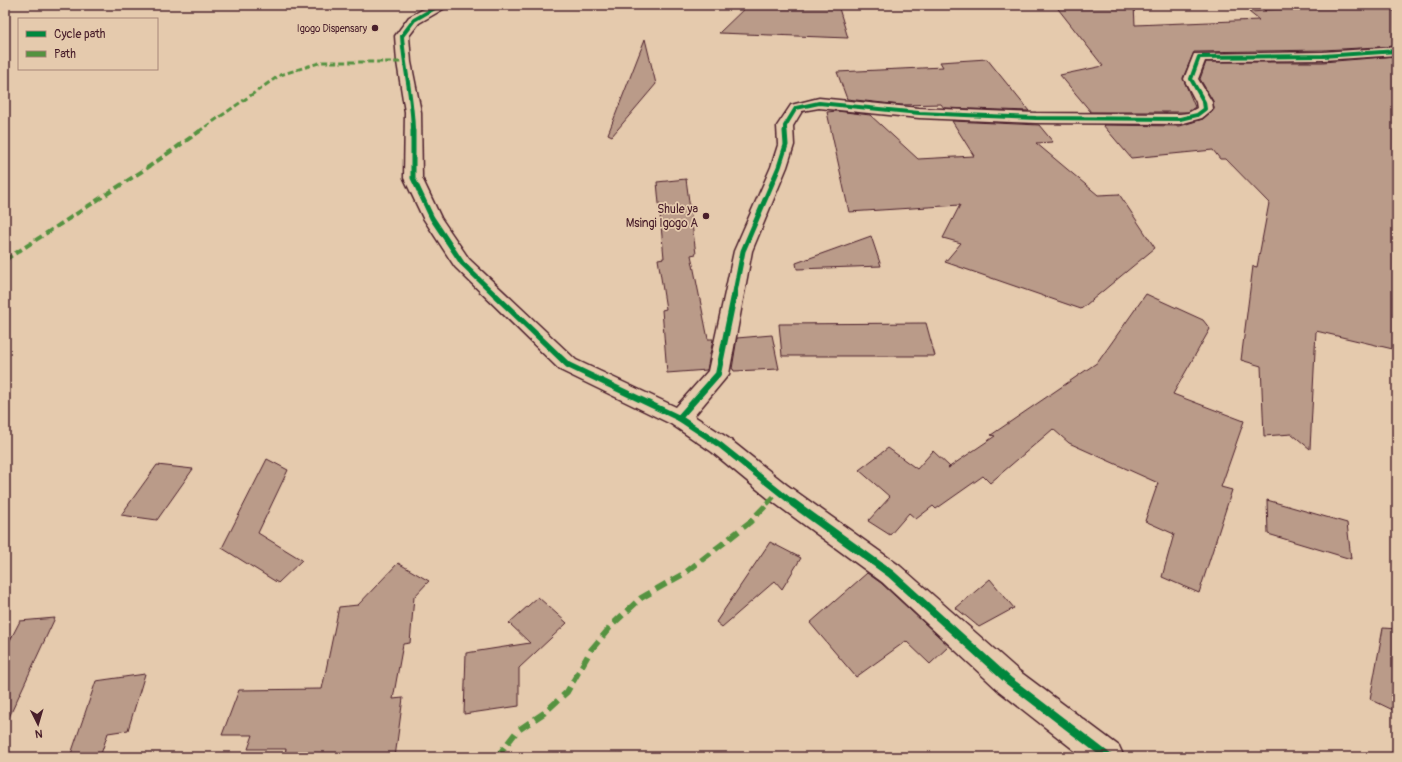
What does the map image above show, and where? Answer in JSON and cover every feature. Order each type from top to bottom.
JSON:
[{"type":"street","points":[[440,5],[414,20],[402,36],[404,62],[413,112],[413,178],[432,218],[462,263],[568,365],[679,418],[720,445],[778,492],[891,574],[1010,681],[1108,757]]},
{"type":"street","points":[[679,418],[718,374],[743,251],[779,167],[786,145],[785,126],[796,108],[818,103],[919,113],[1036,118],[1180,119],[1193,116],[1205,109],[1204,102],[1191,78],[1199,57],[1323,56],[1397,51]]},
{"type":"building","points":[[748,5],[838,5],[848,38],[719,33]]},
{"type":"building","points":[[1055,5],[1134,5],[1135,25],[1259,20],[1249,12],[1380,5],[1397,12],[1397,46],[1323,50],[1194,52],[1183,78],[1195,107],[1188,112],[1091,112],[1060,75],[1103,66]]},
{"type":"building","points":[[645,39],[656,84],[612,136],[608,134]]},
{"type":"building","points":[[1397,56],[1397,350],[1316,331],[1310,449],[1292,434],[1264,436],[1261,366],[1241,360],[1253,266],[1257,267],[1269,203],[1226,159],[1220,159],[1213,150],[1131,158],[1103,125],[1180,126],[1203,119],[1214,109],[1213,101],[1200,79],[1206,62],[1323,62]]},
{"type":"building","points":[[987,59],[1029,111],[944,108],[941,104],[901,105],[847,99],[837,72],[943,67],[940,62]]},
{"type":"building","points":[[837,111],[870,115],[918,159],[974,156],[952,121],[1039,125],[1053,142],[1036,143],[1098,195],[1119,194],[1155,248],[1081,309],[945,262],[961,243],[943,238],[960,205],[849,212],[827,112]]},
{"type":"building","points":[[686,179],[696,254],[691,255],[708,339],[713,339],[707,370],[667,373],[662,310],[666,309],[658,259],[664,258],[657,182]]},
{"type":"building","points":[[871,236],[881,266],[797,269],[796,263]]},
{"type":"building","points":[[1146,294],[1203,320],[1210,329],[1173,394],[1244,421],[1221,487],[1232,490],[1199,593],[1162,577],[1174,534],[1145,521],[1158,483],[1069,443],[1053,429],[990,483],[983,476],[936,509],[933,506],[916,519],[909,513],[890,535],[868,521],[890,497],[859,470],[888,448],[917,469],[933,451],[950,467],[995,436],[991,435],[1098,362]]},
{"type":"building","points":[[926,323],[935,356],[782,356],[779,324]]},
{"type":"building","points":[[772,335],[779,369],[734,371],[732,369],[737,338]]},
{"type":"building","points":[[267,459],[288,470],[258,533],[302,560],[278,583],[222,548]]},
{"type":"building","points":[[157,465],[193,469],[157,520],[121,515]]},
{"type":"building","points":[[1267,500],[1347,523],[1351,559],[1268,534]]},
{"type":"building","points":[[770,542],[801,558],[782,589],[775,581],[722,627],[716,622]]},
{"type":"building","points":[[398,563],[429,581],[414,597],[410,643],[403,644],[393,699],[403,698],[395,757],[284,757],[286,749],[248,749],[253,735],[222,735],[239,690],[322,689],[339,607],[358,605]]},
{"type":"building","points":[[867,573],[881,583],[949,646],[930,664],[906,641],[856,677],[810,623]]},
{"type":"building","points":[[990,579],[1014,608],[979,627],[956,608]]},
{"type":"building","points":[[538,597],[567,623],[519,668],[519,706],[464,714],[466,653],[530,643],[509,623]]},
{"type":"building","points":[[55,618],[5,726],[5,650],[20,621]]},
{"type":"building","points":[[1383,628],[1397,629],[1397,712],[1370,699]]},
{"type":"building","points":[[145,674],[128,730],[108,733],[100,757],[70,757],[96,681]]},
{"type":"marked path","points":[[5,260],[147,168],[280,75],[322,62],[404,62]]},
{"type":"marked path","points":[[497,757],[517,731],[544,713],[567,692],[591,650],[613,624],[641,598],[685,573],[750,522],[778,492]]},
{"type":"cycle path","points":[[440,5],[414,20],[402,36],[404,62],[413,112],[413,178],[432,218],[462,263],[568,365],[679,418],[720,445],[778,492],[891,574],[1009,681],[1108,757]]},
{"type":"cycle path","points":[[679,418],[718,374],[743,251],[779,167],[786,145],[785,126],[796,108],[819,103],[919,113],[1036,118],[1180,119],[1197,115],[1205,109],[1204,102],[1191,79],[1199,57],[1323,56],[1397,51]]},
{"type":"place","name":"Igogo Dispensary","points":[[375,28]]},
{"type":"place","name":"Shule ya Msingi Igogo A","points":[[706,216]]}]
